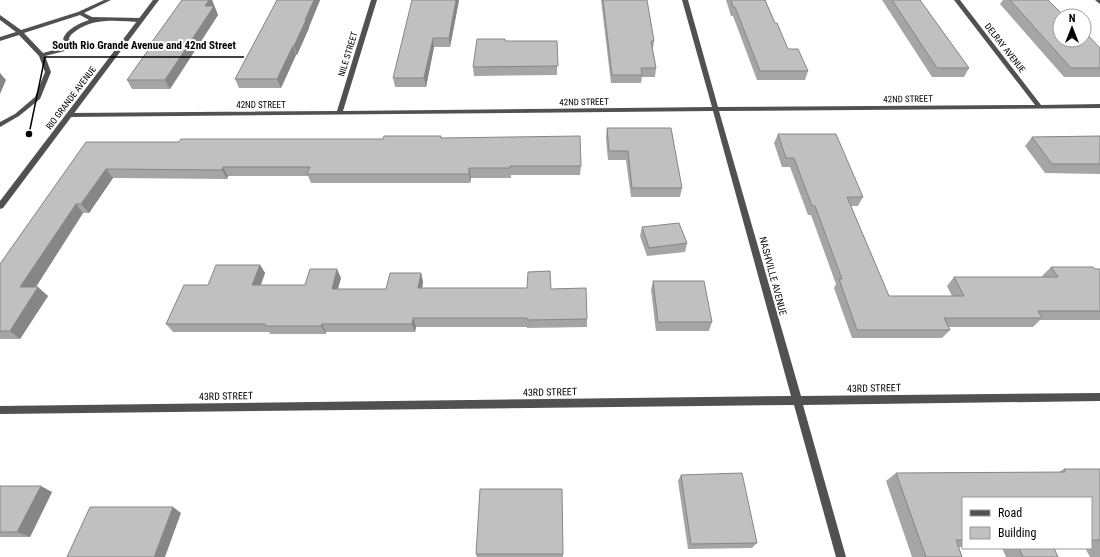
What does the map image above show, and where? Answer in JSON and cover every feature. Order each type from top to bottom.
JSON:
[{"type":"street","points":[[0,39],[80,13],[108,0]]},
{"type":"street","name":"RIO GRANDE AVENUE","points":[[0,206],[156,0]]},
{"type":"street","name":"NILE STREET","points":[[339,113],[374,0]]},
{"type":"street","name":"NASHVILLE AVENUE","points":[[685,0],[842,557]]},
{"type":"street","name":"DELRAY AVENUE","points":[[957,0],[1039,106]]},
{"type":"street","points":[[80,13],[91,19],[141,20]]},
{"type":"street","points":[[0,16],[21,33],[42,56],[48,72],[38,98],[17,115],[0,125]]},
{"type":"street","points":[[74,47],[66,39],[66,35],[82,24],[98,19]]},
{"type":"street","points":[[42,56],[74,47],[120,47]]},
{"type":"street","name":"42ND STREET","points":[[69,115],[1100,106]]},
{"type":"street","name":"43RD STREET","points":[[0,410],[797,399],[1100,397]]},
{"type":"building","points":[[182,0],[209,0],[205,6],[214,6],[165,80],[127,80],[151,46],[149,46]]},
{"type":"building","points":[[277,0],[314,0],[294,46],[277,79],[235,79]]},
{"type":"building","points":[[412,0],[456,0],[449,38],[433,38],[424,78],[393,78]]},
{"type":"building","points":[[603,0],[647,0],[654,41],[651,41],[656,68],[641,68],[642,75],[612,75]]},
{"type":"building","points":[[731,0],[765,0],[788,49],[798,49],[808,71],[760,71]]},
{"type":"building","points":[[892,0],[920,0],[969,68],[937,68]]},
{"type":"building","points":[[1010,0],[1048,0],[1056,8],[1052,8],[1052,47]]},
{"type":"building","points":[[477,39],[505,39],[505,41],[557,41],[558,66],[473,67]]},
{"type":"building","points":[[1092,40],[1100,48],[1100,68],[1071,68],[1053,48],[1092,48]]},
{"type":"building","points":[[607,128],[671,128],[682,188],[632,188],[628,151],[609,151]]},
{"type":"building","points":[[778,134],[836,134],[863,197],[847,197],[889,296],[964,296],[954,277],[1058,277],[1051,267],[1093,267],[1095,269],[1100,269],[1100,311],[1038,311],[1042,318],[944,318],[950,330],[857,330],[839,279],[842,279],[815,206],[812,206],[794,158],[786,158]]},
{"type":"building","points":[[384,136],[441,136],[441,138],[580,136],[581,166],[510,166],[510,168],[469,168],[469,174],[307,174],[310,167],[223,167],[222,170],[106,169],[81,204],[76,204],[20,287],[38,287],[10,331],[0,331],[0,264],[86,142],[179,142],[181,139],[383,139]]},
{"type":"building","points":[[1100,136],[1100,164],[1052,164],[1032,137]]},
{"type":"building","points":[[679,223],[687,243],[649,248],[642,227]]},
{"type":"building","points":[[216,265],[260,265],[252,285],[305,285],[310,269],[337,269],[332,289],[386,289],[390,273],[421,273],[418,288],[527,288],[528,272],[550,271],[551,289],[586,288],[587,319],[527,320],[527,318],[413,318],[412,324],[322,324],[321,326],[265,326],[265,324],[166,324],[184,285],[208,285]]},
{"type":"building","points":[[653,281],[704,281],[712,322],[658,322]]},
{"type":"building","points":[[1064,469],[1100,469],[1100,540],[1092,540],[1092,497],[962,497],[962,540],[956,540],[962,557],[926,557],[896,473],[1065,472]]},
{"type":"building","points":[[742,473],[757,543],[691,544],[681,475]]},
{"type":"building","points":[[0,486],[41,486],[17,532],[0,532]]},
{"type":"building","points":[[480,489],[562,489],[563,554],[476,554]]},
{"type":"building","points":[[90,507],[173,507],[154,557],[67,557]]},
{"type":"building","points":[[1019,549],[1054,549],[1058,557],[1023,557]]},
{"type":"place","name":"South Rio Grande Avenue and 42nd Street","points":[[29,134]]}]
